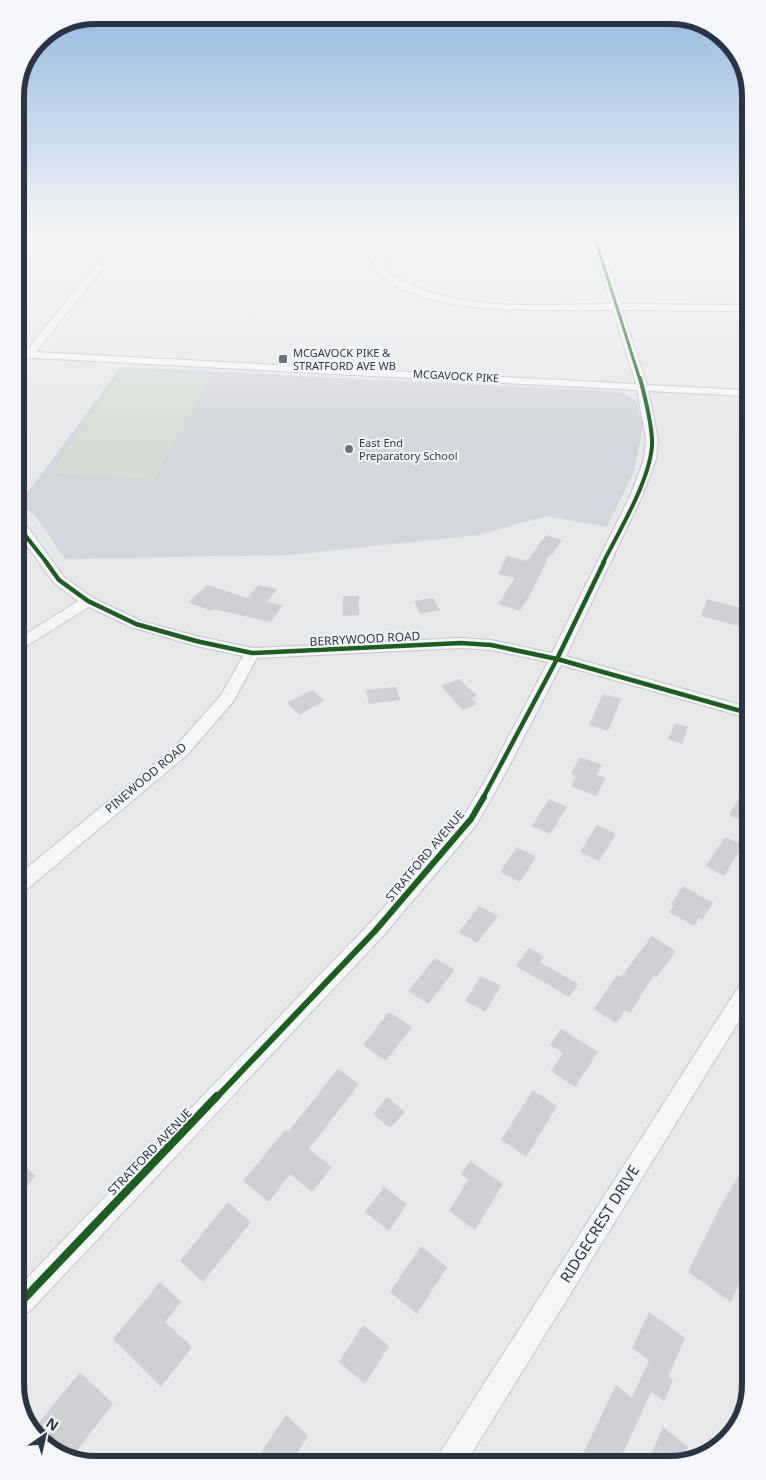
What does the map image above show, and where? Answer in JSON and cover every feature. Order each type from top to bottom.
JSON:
[{"type":"street","points":[[30,354],[70,304]]},
{"type":"street","points":[[480,304],[494,306],[742,308]]},
{"type":"street","name":"STRATFORD AVENUE","points":[[24,1299],[375,931],[444,853],[471,818],[497,774],[557,659],[638,494],[650,459],[652,439],[642,386],[617,304]]},
{"type":"street","name":"MCGAVOCK PIKE","points":[[24,354],[742,392]]},
{"type":"street","name":"BERRYWOOD ROAD","points":[[24,532],[59,580],[88,601],[136,624],[196,641],[252,653],[461,643],[491,645],[557,659],[742,711]]},
{"type":"street","points":[[24,641],[88,601]]},
{"type":"street","name":"PINEWOOD ROAD","points":[[24,880],[181,751],[227,698],[252,653]]},
{"type":"street","name":"RIDGECREST DRIVE","points":[[454,1456],[742,998]]},
{"type":"shaded area","name":"East End Preparatory School","points":[[121,367],[621,392],[636,401],[643,426],[634,472],[607,527],[547,516],[478,535],[289,555],[65,559],[36,517],[24,506],[24,498]]},
{"type":"shaded area","points":[[123,369],[212,374],[154,480],[51,473]]},
{"type":"building","points":[[546,535],[562,540],[552,555],[550,554],[520,611],[498,604],[515,578],[498,574],[507,556],[527,561]]},
{"type":"building","points":[[208,585],[247,598],[258,585],[277,589],[267,602],[283,605],[271,622],[213,609],[211,611],[188,602]]},
{"type":"building","points":[[343,596],[359,596],[359,615],[343,616]]},
{"type":"building","points":[[433,598],[440,610],[420,614],[414,601]]},
{"type":"building","points":[[707,599],[742,609],[742,627],[701,616]]},
{"type":"building","points":[[459,679],[477,696],[471,698],[477,704],[463,710],[441,686]]},
{"type":"building","points":[[396,687],[400,700],[369,704],[366,690]]},
{"type":"building","points":[[312,690],[324,700],[300,715],[287,703]]},
{"type":"building","points":[[603,694],[621,699],[608,731],[589,725]]},
{"type":"building","points":[[675,723],[688,727],[682,744],[668,739]]},
{"type":"building","points":[[580,757],[602,765],[597,775],[606,778],[596,796],[571,786],[576,776],[571,774]]},
{"type":"building","points":[[742,793],[742,821],[729,815]]},
{"type":"building","points":[[549,799],[567,807],[550,834],[532,826]]},
{"type":"building","points":[[597,825],[616,834],[599,861],[580,852]]},
{"type":"building","points":[[725,837],[742,845],[724,876],[706,866]]},
{"type":"building","points":[[517,847],[536,857],[520,882],[500,872]]},
{"type":"building","points":[[683,886],[713,903],[702,920],[699,918],[694,926],[669,912],[674,906],[671,904]]},
{"type":"building","points":[[479,906],[498,916],[477,943],[459,932]]},
{"type":"building","points":[[652,936],[676,951],[657,977],[654,975],[630,1013],[625,1010],[616,1023],[594,1009],[617,975],[621,977]]},
{"type":"building","points":[[529,948],[544,957],[540,962],[578,984],[569,997],[516,966]]},
{"type":"building","points":[[435,958],[455,970],[428,1004],[408,991]]},
{"type":"building","points":[[481,976],[501,986],[485,1012],[465,1001]]},
{"type":"building","points":[[389,1012],[412,1027],[386,1061],[363,1045]]},
{"type":"building","points":[[561,1029],[598,1052],[575,1087],[551,1071],[563,1053],[550,1045]]},
{"type":"building","points":[[338,1069],[359,1084],[309,1149],[332,1167],[312,1192],[290,1174],[269,1202],[243,1181],[285,1130],[288,1132]]},
{"type":"building","points":[[533,1090],[557,1106],[526,1157],[501,1140]]},
{"type":"building","points":[[387,1097],[405,1112],[390,1128],[373,1114]]},
{"type":"building","points":[[470,1161],[503,1184],[475,1230],[449,1211],[468,1180],[461,1174]]},
{"type":"building","points":[[24,1166],[36,1176],[24,1189]]},
{"type":"building","points":[[742,1170],[742,1277],[731,1302],[688,1272],[719,1209]]},
{"type":"building","points":[[384,1187],[407,1204],[389,1231],[365,1212]]},
{"type":"building","points":[[228,1202],[251,1222],[203,1282],[180,1261]]},
{"type":"building","points":[[421,1246],[447,1267],[417,1314],[390,1292]]},
{"type":"building","points":[[160,1282],[181,1302],[165,1322],[192,1347],[161,1387],[113,1339]]},
{"type":"building","points":[[649,1312],[685,1338],[668,1377],[673,1380],[664,1401],[651,1392],[622,1456],[582,1456],[616,1385],[632,1398],[649,1360],[632,1348]]},
{"type":"building","points":[[363,1325],[389,1346],[365,1384],[339,1362]]},
{"type":"building","points":[[80,1372],[113,1404],[75,1453],[60,1447],[45,1435],[37,1425]]},
{"type":"building","points":[[286,1415],[308,1436],[297,1453],[300,1456],[259,1456]]},
{"type":"building","points":[[663,1427],[688,1447],[684,1455],[650,1456]]},
{"type":"cycle path","points":[[24,1299],[375,931],[471,819],[497,774],[557,659],[637,494],[650,459],[652,439],[642,386],[616,304]]},
{"type":"cycle path","points":[[24,532],[59,580],[88,601],[136,624],[196,641],[252,653],[461,643],[491,645],[557,659],[742,711]]},
{"type":"place","name":"MCGAVOCK PIKE & STRATFORD AVE WB","points":[[283,359]]},
{"type":"place","name":"East End Preparatory School","points":[[349,449]]}]
